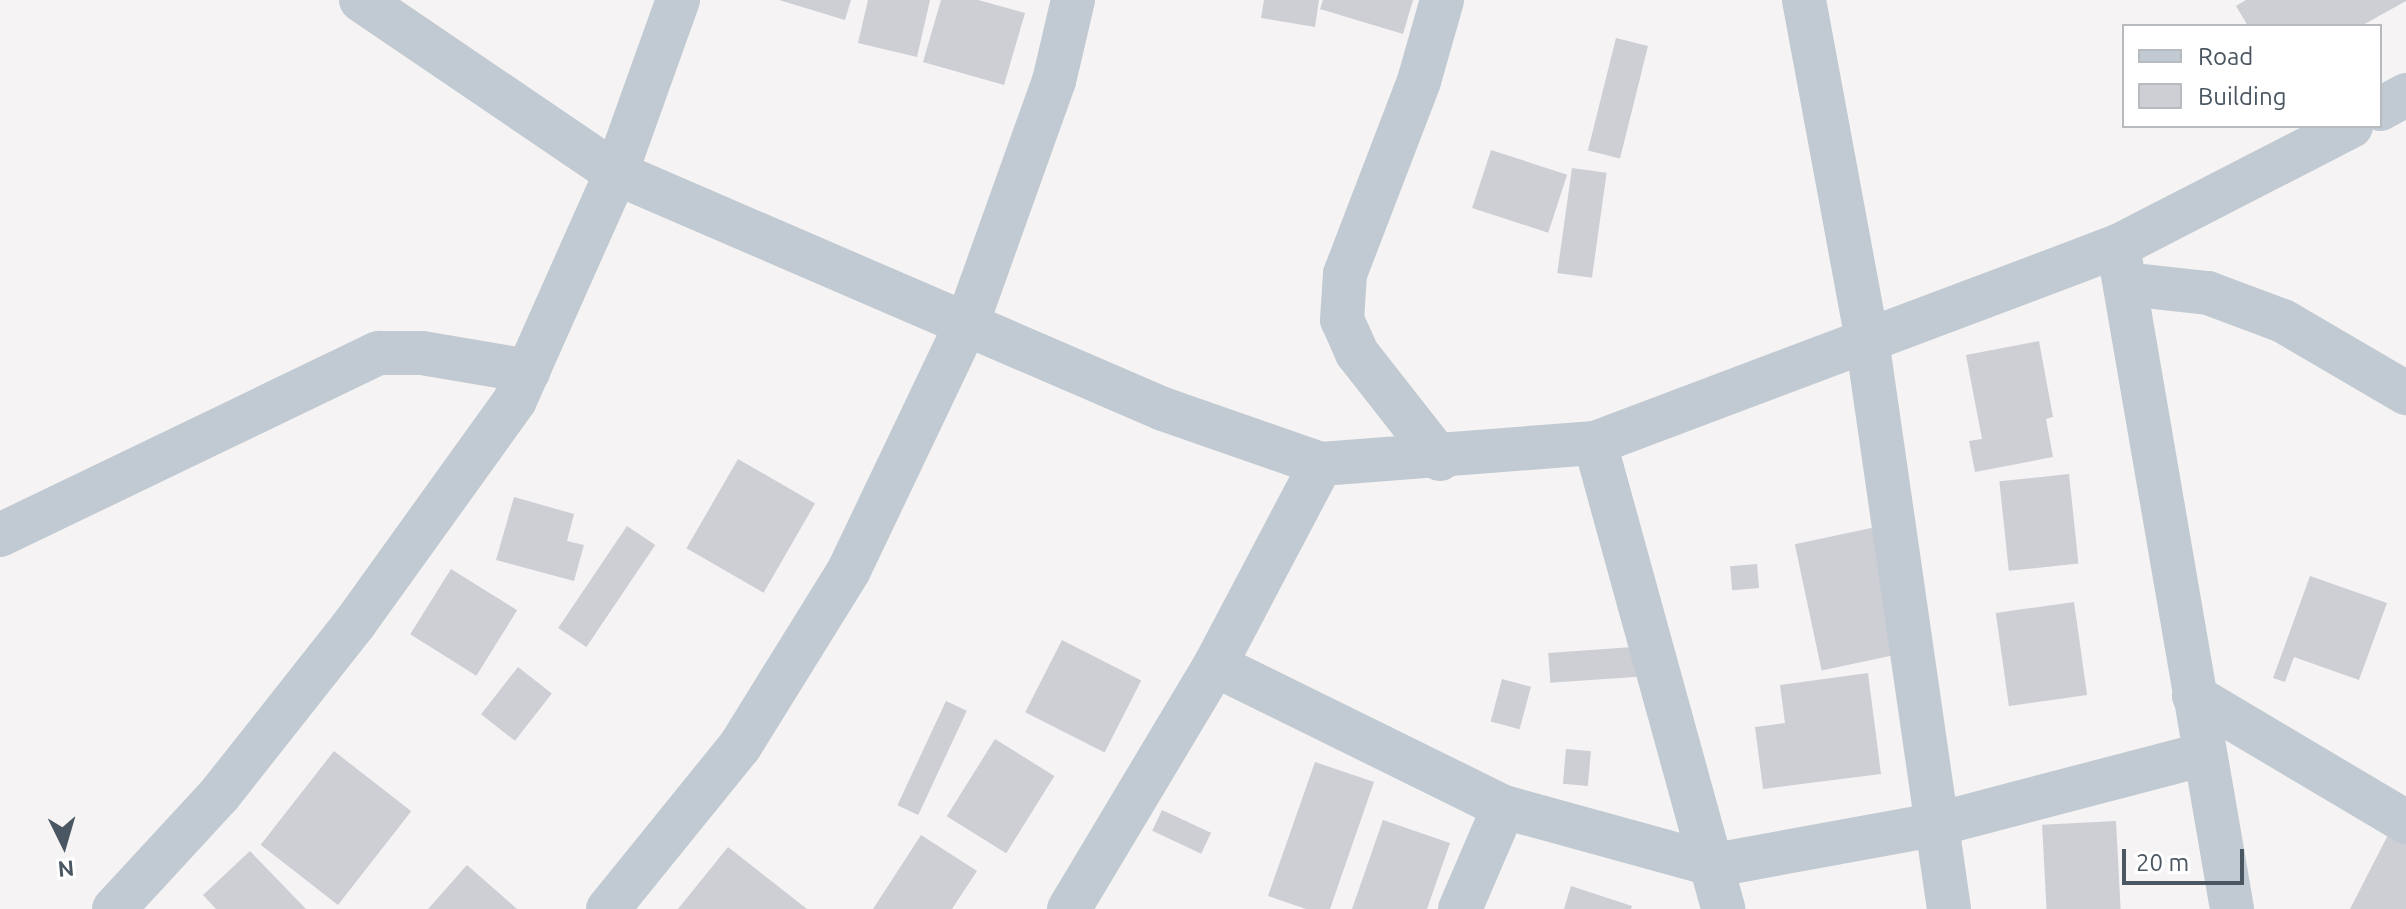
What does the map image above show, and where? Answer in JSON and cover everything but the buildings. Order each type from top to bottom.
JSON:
[{"type":"street","points":[[361,0],[616,173],[968,321],[1163,409],[1321,464],[1440,459],[1595,443],[1867,340],[2122,265],[2348,128]]},
{"type":"street","points":[[114,909],[220,794],[355,623],[515,400],[616,173],[678,0]]},
{"type":"street","points":[[608,909],[740,746],[849,570],[968,321],[1054,81],[1073,0]]},
{"type":"street","points":[[1440,459],[1357,353],[1342,320],[1345,274],[1419,81],[1442,0]]},
{"type":"street","points":[[1804,0],[1867,340],[1949,909]]},
{"type":"street","points":[[2382,108],[2406,95]]},
{"type":"street","points":[[2122,265],[2283,321],[2406,393]]},
{"type":"street","points":[[2122,265],[2232,909]]},
{"type":"street","points":[[0,535],[379,353],[422,353],[528,371]]},
{"type":"street","points":[[1595,443],[1715,865],[1723,909]]},
{"type":"street","points":[[1069,909],[1215,665],[1321,464]]},
{"type":"street","points":[[1215,665],[1504,807],[1715,865],[1938,824],[2204,754]]},
{"type":"street","points":[[2194,696],[2400,804]]},
{"type":"street","points":[[1460,909],[1504,807]]}]
